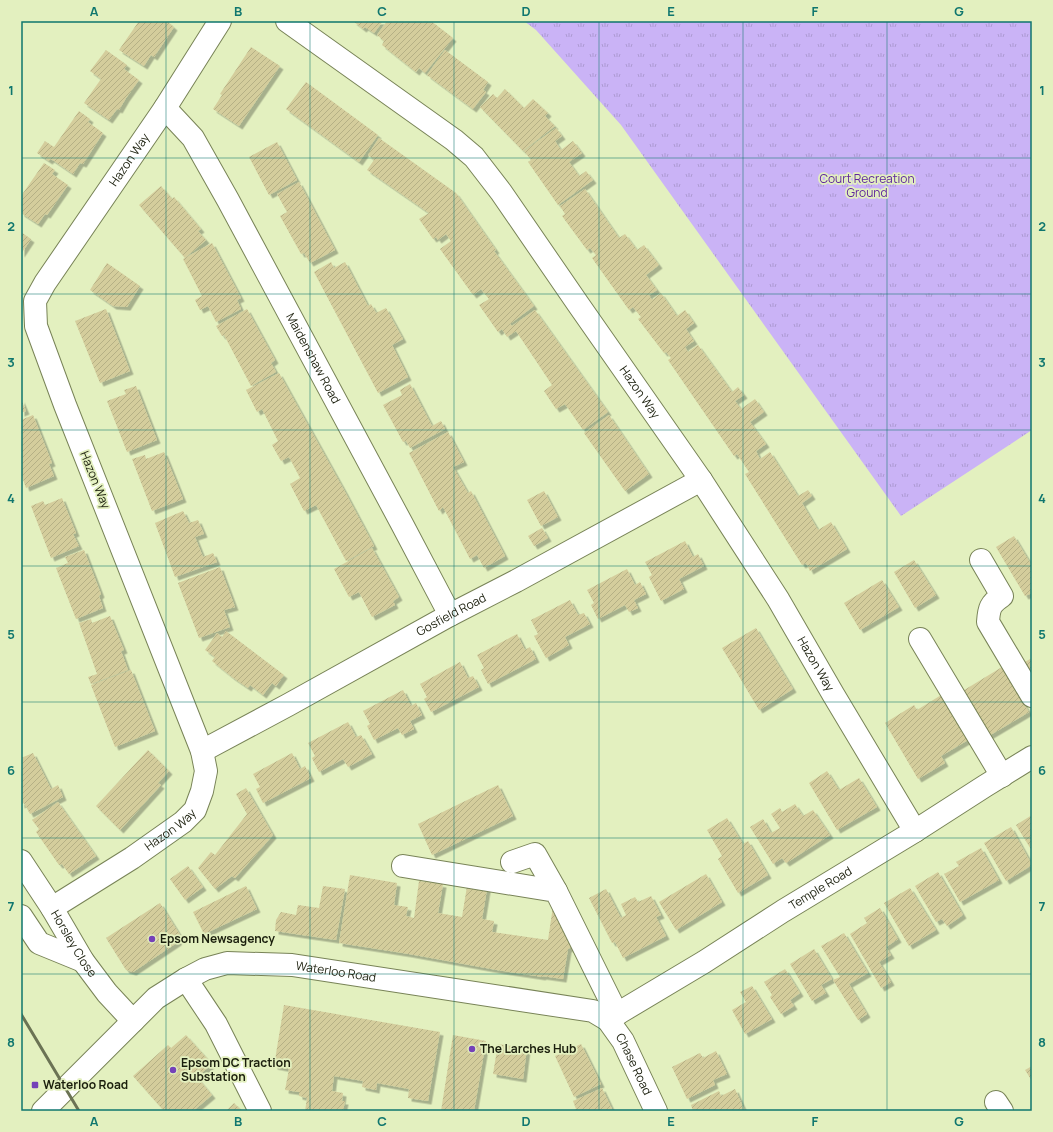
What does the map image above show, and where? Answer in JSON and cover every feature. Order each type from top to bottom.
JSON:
[{"type":"street","name":"Hazon Way","points":[[52,908],[132,858],[184,822],[195,810],[202,791],[206,771],[202,751],[65,405],[36,326],[35,301],[45,283],[166,108],[220,21]]},
{"type":"street","name":"Hazon Way","points":[[287,21],[454,140],[474,157],[502,192],[582,310],[701,480],[778,599],[915,831]]},
{"type":"street","name":"Maidenshaw Road","points":[[166,108],[193,138],[228,200],[450,615]]},
{"type":"street","name":"Gosfield Road","points":[[202,751],[701,480]]},
{"type":"street","points":[[981,560],[1002,596],[994,602],[989,610],[988,622],[1032,696]]},
{"type":"street","points":[[920,639],[1002,776]]},
{"type":"street","name":"Temple Road","points":[[613,1017],[704,962],[783,910],[915,831],[1032,757]]},
{"type":"street","name":"Chase Road","points":[[512,862],[535,854],[556,891],[656,1111]]},
{"type":"street","name":"Horsley Close","points":[[21,860],[52,908],[83,961],[107,993],[133,1021]]},
{"type":"street","points":[[403,866],[556,891]]},
{"type":"street","points":[[21,916],[38,943],[83,961]]},
{"type":"street","name":"Waterloo Road","points":[[43,1111],[156,998],[205,968],[226,963],[292,965],[593,1011],[613,1017]]},
{"type":"street","points":[[186,979],[216,1024],[260,1111]]},
{"type":"green space","name":"Court Recreation Ground","points":[[524,21],[1032,21],[1032,430],[901,516],[621,125],[536,30]]},
{"type":"building","points":[[139,21],[167,21],[174,27],[154,57],[151,55],[144,66],[119,50]]},
{"type":"building","points":[[353,21],[383,21],[374,33],[365,27],[363,29]]},
{"type":"building","points":[[387,21],[431,21],[453,38],[425,73],[419,68],[416,72],[382,45],[384,41],[377,35]]},
{"type":"building","points":[[251,47],[280,66],[239,126],[213,109],[222,95],[220,94]]},
{"type":"building","points":[[106,50],[127,65],[124,69],[139,80],[119,110],[117,109],[109,120],[84,103],[101,79],[90,71]]},
{"type":"building","points":[[445,50],[488,82],[483,90],[486,92],[473,109],[427,75]]},
{"type":"building","points":[[306,82],[378,135],[359,162],[286,109]]},
{"type":"building","points":[[505,89],[524,108],[533,99],[548,113],[545,116],[555,126],[523,151],[480,107],[493,94],[497,98]]},
{"type":"building","points":[[79,111],[90,119],[88,122],[103,133],[83,164],[80,163],[73,174],[51,159],[49,161],[37,153],[45,141],[54,147]]},
{"type":"building","points":[[556,128],[562,136],[555,141],[561,150],[573,141],[582,153],[569,162],[579,176],[586,171],[593,180],[558,205],[528,162],[531,160],[524,151]]},
{"type":"building","points":[[379,138],[456,193],[496,250],[494,251],[534,306],[503,329],[510,324],[512,326],[535,310],[608,412],[583,430],[565,404],[556,409],[544,391],[552,385],[516,331],[507,337],[502,329],[498,332],[479,305],[489,299],[481,289],[473,295],[440,249],[451,241],[446,234],[438,240],[436,237],[433,239],[419,219],[429,213],[367,170],[374,160],[368,155]]},
{"type":"building","points":[[277,142],[297,180],[269,195],[249,157]]},
{"type":"building","points":[[44,163],[55,170],[52,174],[68,185],[47,215],[45,214],[38,224],[21,213],[21,196]]},
{"type":"building","points":[[299,182],[335,250],[310,263],[304,253],[301,254],[280,216],[287,212],[277,194]]},
{"type":"building","points":[[161,186],[172,199],[174,197],[201,229],[198,231],[206,240],[185,258],[139,205]]},
{"type":"building","points":[[585,189],[619,238],[625,234],[637,250],[644,245],[659,265],[646,275],[657,290],[649,295],[652,300],[661,293],[677,316],[685,310],[694,323],[686,329],[694,341],[685,347],[688,352],[698,345],[732,392],[738,387],[744,395],[735,401],[741,409],[755,399],[764,412],[750,422],[766,444],[756,451],[760,459],[770,452],[798,496],[808,490],[812,496],[802,503],[818,530],[831,522],[847,549],[810,571],[806,563],[802,565],[745,474],[749,472],[737,454],[734,456],[668,360],[671,358],[666,352],[664,353],[638,319],[641,317],[633,307],[629,310],[592,258],[596,255],[590,248],[587,250],[562,216],[565,214],[560,206]]},
{"type":"building","points":[[21,232],[31,239],[21,254]]},
{"type":"building","points":[[212,243],[241,298],[237,300],[241,309],[216,322],[208,306],[200,310],[195,300],[202,296],[183,259]]},
{"type":"building","points":[[331,262],[334,268],[345,262],[368,306],[371,304],[376,313],[386,308],[403,339],[392,345],[408,377],[378,393],[314,272]]},
{"type":"building","points":[[107,263],[140,286],[127,307],[113,306],[90,290]]},
{"type":"building","points":[[106,309],[130,371],[100,383],[75,321]]},
{"type":"building","points":[[247,309],[275,360],[271,363],[276,372],[251,386],[224,335],[222,336],[216,326]]},
{"type":"building","points":[[279,373],[374,546],[346,561],[316,505],[304,511],[290,484],[300,478],[289,457],[281,461],[272,445],[278,441],[262,409],[257,412],[246,390]]},
{"type":"building","points":[[410,384],[432,426],[441,421],[445,429],[410,448],[406,441],[403,442],[383,405],[402,395],[400,390]]},
{"type":"building","points":[[136,386],[157,440],[127,452],[107,401],[126,394],[124,390]]},
{"type":"building","points":[[21,399],[26,411],[21,413]]},
{"type":"building","points":[[33,415],[52,463],[49,464],[54,476],[26,488],[21,474],[21,420]]},
{"type":"building","points":[[609,415],[649,474],[625,491],[584,433]]},
{"type":"building","points":[[448,432],[464,462],[453,467],[468,493],[471,491],[505,556],[484,568],[477,555],[470,559],[443,507],[439,511],[409,453]]},
{"type":"building","points":[[164,452],[183,499],[152,511],[132,459],[145,455],[146,459]]},
{"type":"building","points":[[544,491],[558,517],[541,526],[527,500]]},
{"type":"building","points":[[62,498],[76,533],[73,534],[79,546],[51,558],[31,506],[43,501],[45,505]]},
{"type":"building","points":[[183,511],[189,523],[198,520],[204,534],[195,537],[203,557],[213,553],[217,562],[175,577],[155,523]]},
{"type":"building","points":[[542,528],[548,538],[534,546],[528,536]]},
{"type":"building","points":[[1014,536],[1032,566],[1032,593],[1025,596],[996,547]]},
{"type":"building","points":[[685,541],[693,557],[698,554],[704,566],[679,579],[684,589],[661,601],[649,577],[652,575],[645,562]]},
{"type":"building","points":[[372,548],[399,597],[393,601],[395,605],[372,617],[359,592],[349,597],[334,569]]},
{"type":"building","points":[[84,550],[101,594],[99,596],[103,608],[76,619],[56,568],[68,563],[65,557]]},
{"type":"building","points":[[914,560],[936,595],[915,608],[894,572]]},
{"type":"building","points":[[220,567],[235,607],[224,610],[230,627],[199,638],[178,583]]},
{"type":"building","points":[[627,569],[635,585],[640,582],[646,594],[634,600],[638,608],[629,612],[625,605],[598,619],[591,605],[594,603],[587,590]]},
{"type":"building","points":[[882,580],[899,607],[860,630],[844,603]]},
{"type":"building","points":[[570,600],[578,615],[584,613],[590,624],[565,637],[569,645],[546,658],[534,636],[538,634],[531,620]]},
{"type":"building","points":[[110,616],[124,650],[121,651],[128,670],[91,684],[88,677],[97,674],[79,623],[91,619],[92,623]]},
{"type":"building","points":[[756,628],[793,689],[759,710],[722,648]]},
{"type":"building","points":[[226,631],[284,675],[276,686],[272,683],[263,695],[250,685],[248,688],[212,661],[215,657],[205,650],[217,633],[222,637]]},
{"type":"building","points":[[517,634],[525,650],[530,647],[536,659],[488,684],[481,670],[484,668],[477,655]]},
{"type":"building","points":[[1032,658],[1032,687],[1019,665]]},
{"type":"building","points":[[460,662],[468,678],[473,676],[479,687],[431,712],[424,699],[427,697],[420,684]]},
{"type":"building","points":[[1002,667],[1029,712],[987,737],[961,692]]},
{"type":"building","points":[[131,670],[155,731],[115,747],[91,685]]},
{"type":"building","points":[[403,690],[411,706],[416,703],[422,715],[410,721],[414,729],[402,735],[398,728],[374,740],[367,726],[370,724],[363,711]]},
{"type":"building","points":[[946,692],[973,737],[941,756],[945,763],[918,779],[885,723],[914,705],[917,710]]},
{"type":"building","points":[[348,722],[356,737],[361,735],[372,754],[348,767],[343,759],[319,772],[312,758],[315,756],[308,743]]},
{"type":"building","points":[[148,750],[169,771],[158,783],[161,785],[120,830],[96,806]]},
{"type":"building","points":[[33,753],[51,789],[58,785],[63,797],[30,814],[24,803],[21,805],[21,758]]},
{"type":"building","points":[[292,753],[300,769],[305,766],[311,778],[263,803],[256,789],[260,787],[253,774]]},
{"type":"building","points":[[827,771],[839,790],[859,778],[877,807],[837,830],[809,783]]},
{"type":"building","points":[[498,785],[513,816],[432,855],[418,824]]},
{"type":"building","points":[[246,788],[273,835],[235,878],[232,876],[215,889],[198,868],[211,852],[215,855],[247,814],[236,794]]},
{"type":"building","points":[[58,802],[96,856],[69,874],[62,864],[59,865],[36,832],[39,829],[32,820]]},
{"type":"building","points":[[795,804],[803,816],[813,810],[830,835],[786,863],[782,858],[773,864],[750,827],[763,819],[771,833],[780,828],[771,814],[780,808],[782,812]]},
{"type":"building","points":[[1032,815],[1032,851],[1016,825]]},
{"type":"building","points":[[727,818],[743,844],[748,841],[768,875],[738,893],[718,859],[722,856],[707,830]]},
{"type":"building","points":[[1011,827],[1032,865],[1006,881],[984,843]]},
{"type":"building","points":[[981,848],[999,880],[960,902],[944,874],[959,866],[956,862]]},
{"type":"building","points":[[188,866],[203,887],[185,900],[170,879]]},
{"type":"building","points":[[938,872],[963,915],[947,926],[942,919],[936,922],[915,886]]},
{"type":"building","points":[[706,874],[722,902],[676,930],[659,902]]},
{"type":"building","points":[[350,875],[397,883],[394,905],[408,907],[406,916],[414,918],[419,881],[443,884],[438,913],[462,917],[468,880],[488,883],[482,919],[494,921],[492,932],[548,940],[553,906],[574,946],[568,949],[563,979],[497,970],[339,943]]},
{"type":"building","points":[[246,886],[257,909],[204,934],[193,912]]},
{"type":"building","points":[[323,886],[345,889],[336,940],[275,931],[276,920],[281,912],[296,915],[298,905],[319,908]]},
{"type":"building","points":[[910,888],[936,930],[909,946],[884,903]]},
{"type":"building","points":[[606,889],[621,918],[626,915],[621,904],[635,897],[638,902],[651,896],[661,915],[656,917],[666,936],[623,958],[615,942],[612,943],[589,898]]},
{"type":"building","points":[[160,903],[180,935],[178,942],[133,972],[126,970],[106,938]]},
{"type":"building","points":[[880,908],[898,939],[886,947],[891,955],[879,962],[891,982],[881,988],[850,934],[867,923],[864,918]]},
{"type":"building","points":[[844,933],[868,973],[849,984],[867,1014],[858,1020],[833,980],[840,977],[821,946]]},
{"type":"building","points":[[814,949],[832,979],[821,985],[826,993],[812,1001],[790,964]]},
{"type":"building","points":[[785,969],[800,993],[790,1000],[794,1006],[781,1014],[770,997],[772,995],[764,982]]},
{"type":"building","points":[[752,986],[772,1019],[745,1034],[732,1010],[746,1002],[740,992]]},
{"type":"building","points":[[284,1005],[440,1032],[428,1101],[408,1098],[409,1089],[377,1083],[376,1090],[362,1087],[363,1081],[334,1076],[332,1091],[343,1093],[342,1101],[345,1101],[343,1111],[305,1111],[307,1098],[299,1096],[299,1092],[285,1090],[289,1069],[274,1066]]},
{"type":"building","name":"Epsom DC Traction Substation","points":[[186,1035],[212,1064],[197,1077],[212,1095],[193,1111],[164,1111],[133,1076],[168,1045],[171,1048]]},
{"type":"building","points":[[453,1035],[486,1041],[474,1111],[441,1111]]},
{"type":"building","points":[[498,1044],[527,1048],[523,1079],[493,1074]]},
{"type":"building","points":[[581,1044],[601,1084],[574,1097],[555,1056]]},
{"type":"building","points":[[716,1051],[727,1074],[713,1080],[715,1085],[687,1099],[672,1067],[700,1053],[703,1058]]},
{"type":"building","points":[[1032,1066],[1032,1081],[1025,1070]]},
{"type":"building","points":[[602,1088],[613,1111],[571,1111],[576,1109],[573,1101]]},
{"type":"building","points":[[735,1089],[745,1111],[693,1111],[691,1105],[719,1091],[721,1096]]},
{"type":"building","points":[[234,1103],[242,1111],[226,1111]]},
{"type":"railway","points":[[21,1014],[79,1111]]},
{"type":"place","name":"Epsom Newsagency","points":[[152,939]]},
{"type":"place","name":"The Larches Hub","points":[[472,1049]]},
{"type":"place","name":"Epsom DC Traction Substation","points":[[173,1070]]},
{"type":"place","name":"Waterloo Road","points":[[35,1085]]}]
